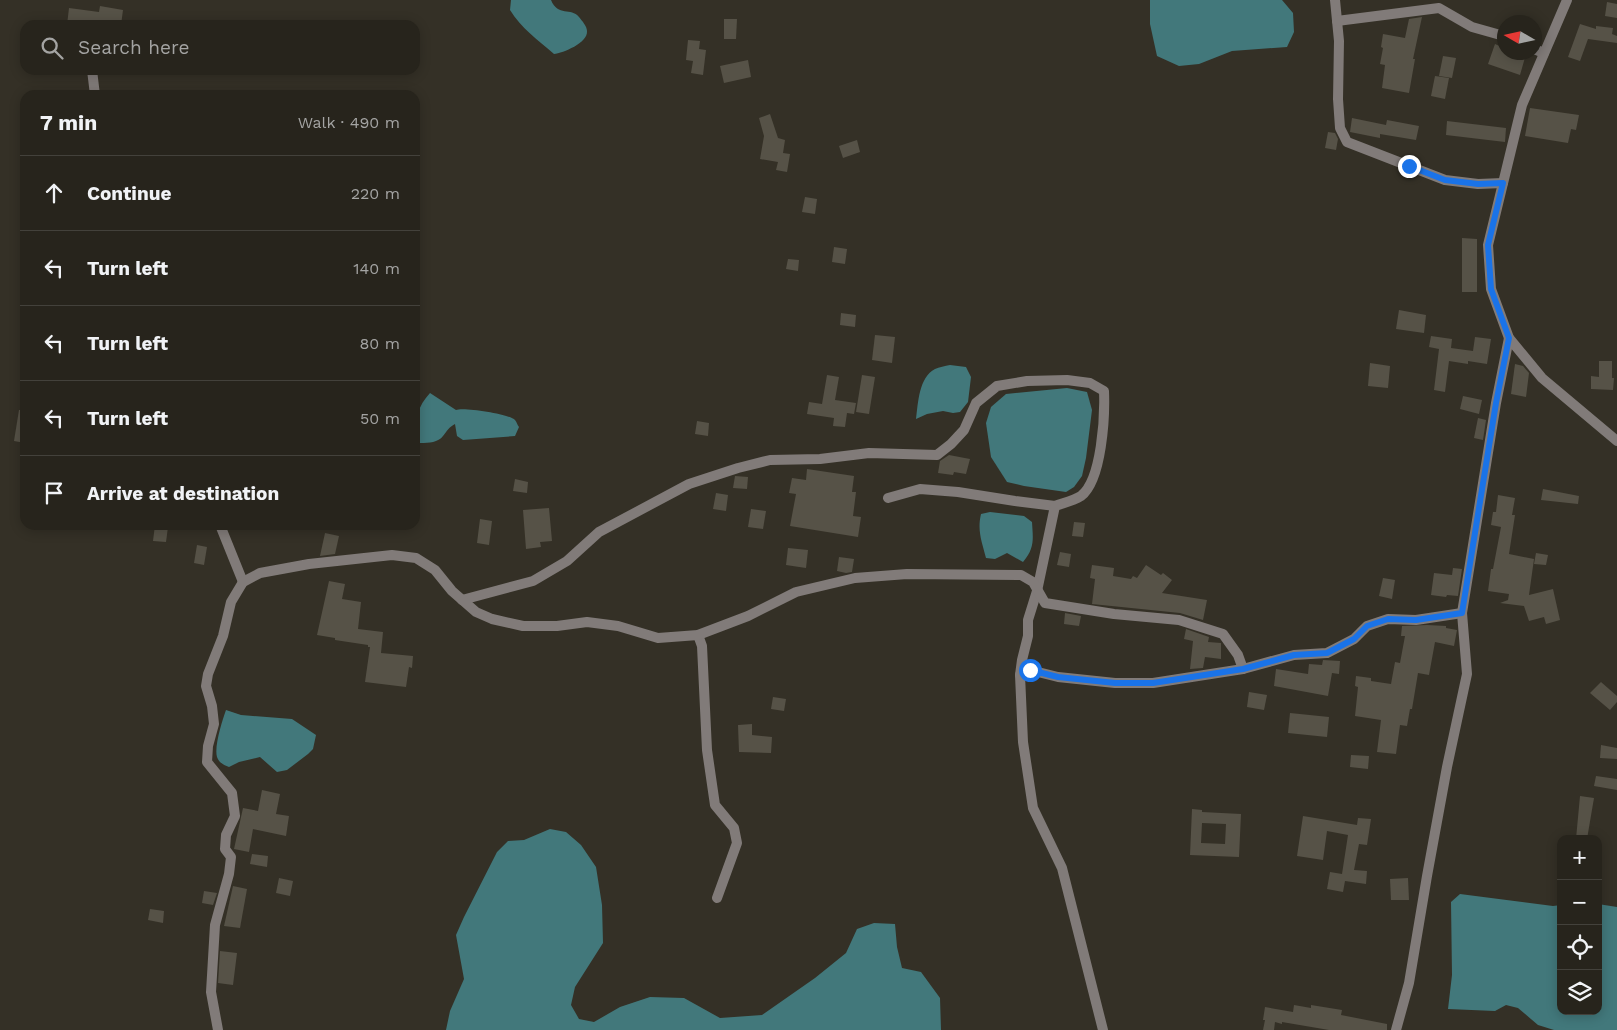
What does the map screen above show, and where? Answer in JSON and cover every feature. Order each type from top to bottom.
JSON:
[{"type":"street","points":[[1335,0],[1339,41],[1338,99],[1340,128],[1347,142],[1445,180],[1478,184],[1503,183]]},
{"type":"street","points":[[1542,46],[1567,0]]},
{"type":"street","points":[[1337,21],[1438,8],[1472,27],[1497,34]]},
{"type":"street","points":[[1536,60],[1522,105],[1488,245],[1491,289],[1509,338],[1542,378],[1617,442]]},
{"type":"street","points":[[93,75],[94,90]]},
{"type":"street","points":[[1396,1030],[1409,983],[1428,866],[1467,674],[1462,613],[1496,403],[1509,338]]},
{"type":"street","points":[[462,600],[532,581],[567,561],[600,532],[689,484],[738,468],[770,460],[820,459],[869,453],[937,455],[952,444],[964,430],[976,403],[996,386],[1027,381],[1067,380],[1090,383],[1104,391],[1105,412],[1098,462],[1090,484],[1081,495],[1055,506],[958,492],[920,489],[888,498]]},
{"type":"street","points":[[1055,506],[1037,591],[1028,620],[1028,636],[1022,660],[1020,675],[1023,742],[1033,808],[1062,868],[1103,1030]]},
{"type":"street","points":[[222,530],[243,582]]},
{"type":"street","points":[[218,1030],[211,992],[215,925],[230,874],[230,857],[225,849],[226,835],[235,816],[232,793],[207,762],[214,724],[212,706],[206,686],[208,674],[223,636],[231,602],[243,582],[260,573],[309,564],[392,555],[416,558],[435,570],[452,591],[476,612],[492,619],[522,626],[558,626],[587,622],[618,626],[658,638],[698,634],[748,616],[796,592],[855,578],[907,574],[1021,575],[1033,582],[1044,603],[1114,614],[1179,620],[1223,634],[1238,655],[1243,669]]},
{"type":"street","points":[[1020,675],[1030,670],[1058,677],[1086,680],[1115,683],[1153,683],[1243,669],[1294,655],[1327,653],[1354,639],[1367,626],[1388,619],[1416,620],[1462,613]]},
{"type":"street","points":[[698,634],[702,646],[708,750],[715,805],[734,828],[737,843],[717,898]]},
{"type":"water","points":[[511,0],[551,0],[557,8],[576,14],[579,17],[587,31],[584,40],[574,47],[554,54],[530,34],[514,16],[510,10]]},
{"type":"water","points":[[1150,0],[1282,0],[1293,13],[1294,32],[1287,47],[1232,51],[1199,64],[1179,66],[1157,56],[1150,24]]},
{"type":"water","points":[[950,365],[966,367],[971,377],[968,402],[960,412],[943,411],[927,414],[916,419],[922,384],[935,369]]},
{"type":"water","points":[[1067,388],[1087,392],[1092,410],[1082,476],[1074,487],[1066,492],[1007,482],[991,457],[986,423],[991,407],[1006,394]]},
{"type":"water","points":[[430,393],[456,410],[477,410],[504,415],[515,420],[519,427],[515,436],[463,440],[457,436],[455,424],[440,439],[420,443],[420,408]]},
{"type":"water","points":[[990,512],[1024,516],[1032,522],[1033,538],[1031,548],[1023,562],[1007,553],[995,559],[986,558],[981,536],[980,520],[981,514]]},
{"type":"water","points":[[226,710],[241,715],[292,719],[316,735],[313,749],[287,770],[277,772],[260,757],[239,762],[229,767],[222,764],[216,753]]},
{"type":"water","points":[[550,829],[566,832],[581,845],[596,867],[602,905],[603,943],[575,987],[571,1005],[579,1019],[594,1022],[620,1007],[650,997],[684,998],[720,1018],[762,1015],[815,978],[846,953],[857,929],[874,923],[895,924],[897,947],[902,968],[921,972],[940,998],[941,1030],[446,1030],[450,1011],[464,979],[456,935],[497,852],[508,841],[524,840]]},
{"type":"water","points":[[1460,894],[1557,906],[1557,1015],[1602,1015],[1602,905],[1617,907],[1617,1030],[1554,1030],[1538,1025],[1518,1008],[1506,1005],[1495,1011],[1448,1009],[1452,975],[1451,902]]},
{"type":"building","points":[[1607,2],[1617,4],[1617,18],[1605,16]]},
{"type":"building","points":[[100,6],[123,10],[122,20],[68,20],[69,8],[99,12]]},
{"type":"building","points":[[1422,17],[1413,59],[1415,59],[1409,93],[1382,88],[1385,65],[1380,64],[1383,34],[1405,38],[1409,19]]},
{"type":"building","points":[[724,19],[737,19],[736,39],[724,39]]},
{"type":"building","points":[[1580,24],[1596,29],[1596,26],[1613,28],[1612,34],[1617,36],[1617,43],[1588,39],[1580,61],[1568,57]]},
{"type":"building","points":[[688,40],[700,41],[699,49],[706,50],[703,75],[691,73],[693,61],[686,60]]},
{"type":"building","points":[[1495,44],[1497,45],[1497,60],[1524,60],[1520,75],[1488,64]]},
{"type":"building","points":[[1443,56],[1456,58],[1452,78],[1439,76]]},
{"type":"building","points":[[748,60],[751,77],[724,83],[720,66]]},
{"type":"building","points":[[1435,76],[1449,78],[1445,99],[1431,96]]},
{"type":"building","points":[[1530,108],[1579,115],[1576,130],[1571,129],[1568,143],[1525,136]]},
{"type":"building","points":[[770,114],[778,138],[785,140],[783,153],[790,154],[787,172],[776,170],[778,162],[760,159],[764,136],[759,118]]},
{"type":"building","points":[[1352,118],[1386,125],[1387,120],[1419,126],[1416,140],[1380,134],[1380,138],[1350,132]]},
{"type":"building","points":[[1447,121],[1506,128],[1505,142],[1446,135]]},
{"type":"building","points":[[1328,132],[1335,133],[1338,139],[1336,150],[1325,148]]},
{"type":"building","points":[[857,140],[860,152],[843,158],[839,146]]},
{"type":"building","points":[[805,197],[817,199],[815,214],[802,212]]},
{"type":"building","points":[[1462,238],[1477,239],[1477,292],[1462,292]]},
{"type":"building","points":[[834,247],[847,249],[845,264],[832,262]]},
{"type":"building","points":[[788,259],[799,260],[798,271],[786,269]]},
{"type":"building","points":[[1399,310],[1426,315],[1424,333],[1396,329]]},
{"type":"building","points":[[841,313],[856,315],[855,327],[840,325]]},
{"type":"building","points":[[875,335],[895,337],[892,363],[872,360]]},
{"type":"building","points":[[1431,336],[1452,339],[1451,348],[1473,351],[1475,337],[1491,339],[1487,364],[1449,361],[1445,392],[1434,390],[1439,349],[1429,347]]},
{"type":"building","points":[[1599,361],[1612,361],[1613,390],[1591,389],[1591,376],[1599,377]]},
{"type":"building","points":[[1370,363],[1390,366],[1388,388],[1368,386]]},
{"type":"building","points":[[1515,364],[1523,366],[1529,373],[1526,397],[1511,394]]},
{"type":"building","points":[[827,375],[839,377],[835,400],[856,403],[854,414],[847,413],[845,427],[833,426],[834,418],[807,414],[809,402],[822,404]]},
{"type":"building","points":[[862,375],[875,377],[869,414],[856,412]]},
{"type":"building","points":[[1463,396],[1482,400],[1479,414],[1460,409]]},
{"type":"building","points":[[19,410],[20,410],[20,442],[14,441]]},
{"type":"building","points":[[1478,418],[1486,420],[1483,440],[1474,438]]},
{"type":"building","points":[[697,421],[709,423],[708,436],[695,434]]},
{"type":"building","points":[[949,455],[970,459],[966,474],[954,472],[953,475],[938,473],[940,461]]},
{"type":"building","points":[[807,469],[854,476],[852,492],[856,492],[853,516],[861,517],[858,537],[790,526],[796,494],[789,493],[792,478],[806,480]]},
{"type":"building","points":[[735,476],[748,477],[747,489],[733,488]]},
{"type":"building","points":[[515,479],[528,482],[527,493],[513,491]]},
{"type":"building","points":[[1543,489],[1579,496],[1578,504],[1541,500]]},
{"type":"building","points":[[716,493],[728,495],[726,511],[713,509]]},
{"type":"building","points":[[1498,495],[1515,498],[1512,515],[1515,515],[1509,554],[1534,559],[1529,595],[1553,589],[1560,620],[1546,624],[1544,617],[1529,621],[1524,606],[1500,603],[1508,600],[1509,594],[1488,591],[1501,527],[1491,525],[1493,512],[1496,512]]},
{"type":"building","points":[[549,508],[552,541],[540,542],[541,547],[526,549],[523,510]]},
{"type":"building","points":[[751,509],[766,511],[763,529],[748,527]]},
{"type":"building","points":[[480,519],[492,521],[489,545],[477,543]]},
{"type":"building","points":[[1074,522],[1085,523],[1083,537],[1072,536]]},
{"type":"building","points":[[154,530],[168,530],[166,542],[153,541]]},
{"type":"building","points":[[325,533],[339,536],[335,554],[320,556]]},
{"type":"building","points":[[197,545],[207,547],[204,565],[194,563]]},
{"type":"building","points":[[788,548],[808,550],[806,568],[786,565]]},
{"type":"building","points":[[1060,552],[1071,554],[1069,567],[1057,565]]},
{"type":"building","points":[[1536,553],[1548,555],[1546,565],[1534,564]]},
{"type":"building","points":[[839,557],[854,559],[852,572],[837,571]]},
{"type":"building","points":[[1092,565],[1114,568],[1113,576],[1131,579],[1133,576],[1137,578],[1146,565],[1161,575],[1163,573],[1172,580],[1162,593],[1207,600],[1203,620],[1180,613],[1092,604],[1095,579],[1090,578]]},
{"type":"building","points":[[1453,568],[1462,569],[1458,596],[1431,595],[1434,573],[1452,575]]},
{"type":"building","points":[[1383,578],[1395,580],[1392,599],[1379,596]]},
{"type":"building","points":[[329,581],[345,584],[342,599],[361,602],[358,629],[383,632],[381,653],[413,656],[412,668],[409,667],[406,687],[365,682],[370,647],[368,645],[317,635]]},
{"type":"building","points":[[1065,613],[1081,616],[1079,626],[1064,624]]},
{"type":"building","points":[[1402,626],[1446,626],[1446,628],[1457,630],[1454,646],[1435,642],[1429,675],[1418,673],[1407,726],[1400,725],[1396,754],[1377,752],[1381,720],[1355,716],[1358,687],[1355,686],[1356,676],[1371,678],[1371,681],[1391,684],[1395,662],[1400,663],[1405,636],[1401,636]]},
{"type":"building","points":[[1186,629],[1209,637],[1208,642],[1221,643],[1221,659],[1205,657],[1203,668],[1190,669],[1193,641],[1184,639]]},
{"type":"building","points":[[1323,660],[1340,661],[1339,674],[1332,673],[1328,696],[1274,686],[1276,669],[1308,674],[1309,664],[1322,665]]},
{"type":"building","points":[[1601,682],[1617,696],[1617,702],[1610,710],[1590,693]]},
{"type":"building","points":[[1249,692],[1267,695],[1264,710],[1247,707]]},
{"type":"building","points":[[773,697],[786,699],[784,711],[771,709]]},
{"type":"building","points":[[1290,713],[1329,717],[1327,737],[1288,733]]},
{"type":"building","points":[[752,724],[752,735],[772,737],[771,753],[739,752],[738,725]]},
{"type":"building","points":[[1601,745],[1617,748],[1617,759],[1600,758]]},
{"type":"building","points":[[1351,755],[1369,756],[1368,769],[1350,767]]},
{"type":"building","points":[[1596,776],[1617,779],[1617,790],[1594,786]]},
{"type":"building","points":[[262,790],[280,794],[276,814],[289,816],[286,836],[253,829],[249,852],[234,849],[243,808],[258,811]]},
{"type":"building","points":[[1580,796],[1594,798],[1588,835],[1576,835]]},
{"type":"building","points":[[1192,809],[1202,810],[1202,812],[1241,814],[1239,857],[1190,855]],"holes":[[[1202,823],[1226,824],[1225,844],[1201,843]]]},
{"type":"building","points":[[1303,816],[1357,825],[1358,818],[1371,819],[1367,845],[1359,844],[1354,870],[1367,871],[1366,884],[1345,881],[1343,892],[1327,889],[1330,872],[1342,874],[1348,835],[1327,831],[1323,860],[1297,856]]},
{"type":"building","points":[[252,854],[268,856],[267,867],[250,864]]},
{"type":"building","points":[[279,878],[293,881],[290,896],[276,893]]},
{"type":"building","points":[[1408,878],[1409,900],[1391,900],[1390,879]]},
{"type":"building","points":[[233,886],[247,889],[240,928],[224,926]]},
{"type":"building","points":[[204,891],[217,893],[213,905],[202,903]]},
{"type":"building","points":[[150,909],[164,911],[163,923],[148,920]]},
{"type":"building","points":[[220,951],[237,953],[233,985],[218,983]]},
{"type":"building","points":[[1294,1005],[1311,1008],[1311,1005],[1342,1010],[1341,1015],[1387,1024],[1387,1030],[1329,1030],[1275,1022],[1274,1030],[1263,1030],[1265,1007],[1293,1012]]},
{"type":"route","points":[[1030,670],[1058,677],[1115,683],[1153,683],[1243,669],[1294,655],[1327,653],[1354,639],[1367,626],[1388,619],[1416,620],[1462,613],[1496,403],[1509,338],[1491,289],[1488,245],[1503,183],[1478,184],[1445,180],[1409,166]]}]
